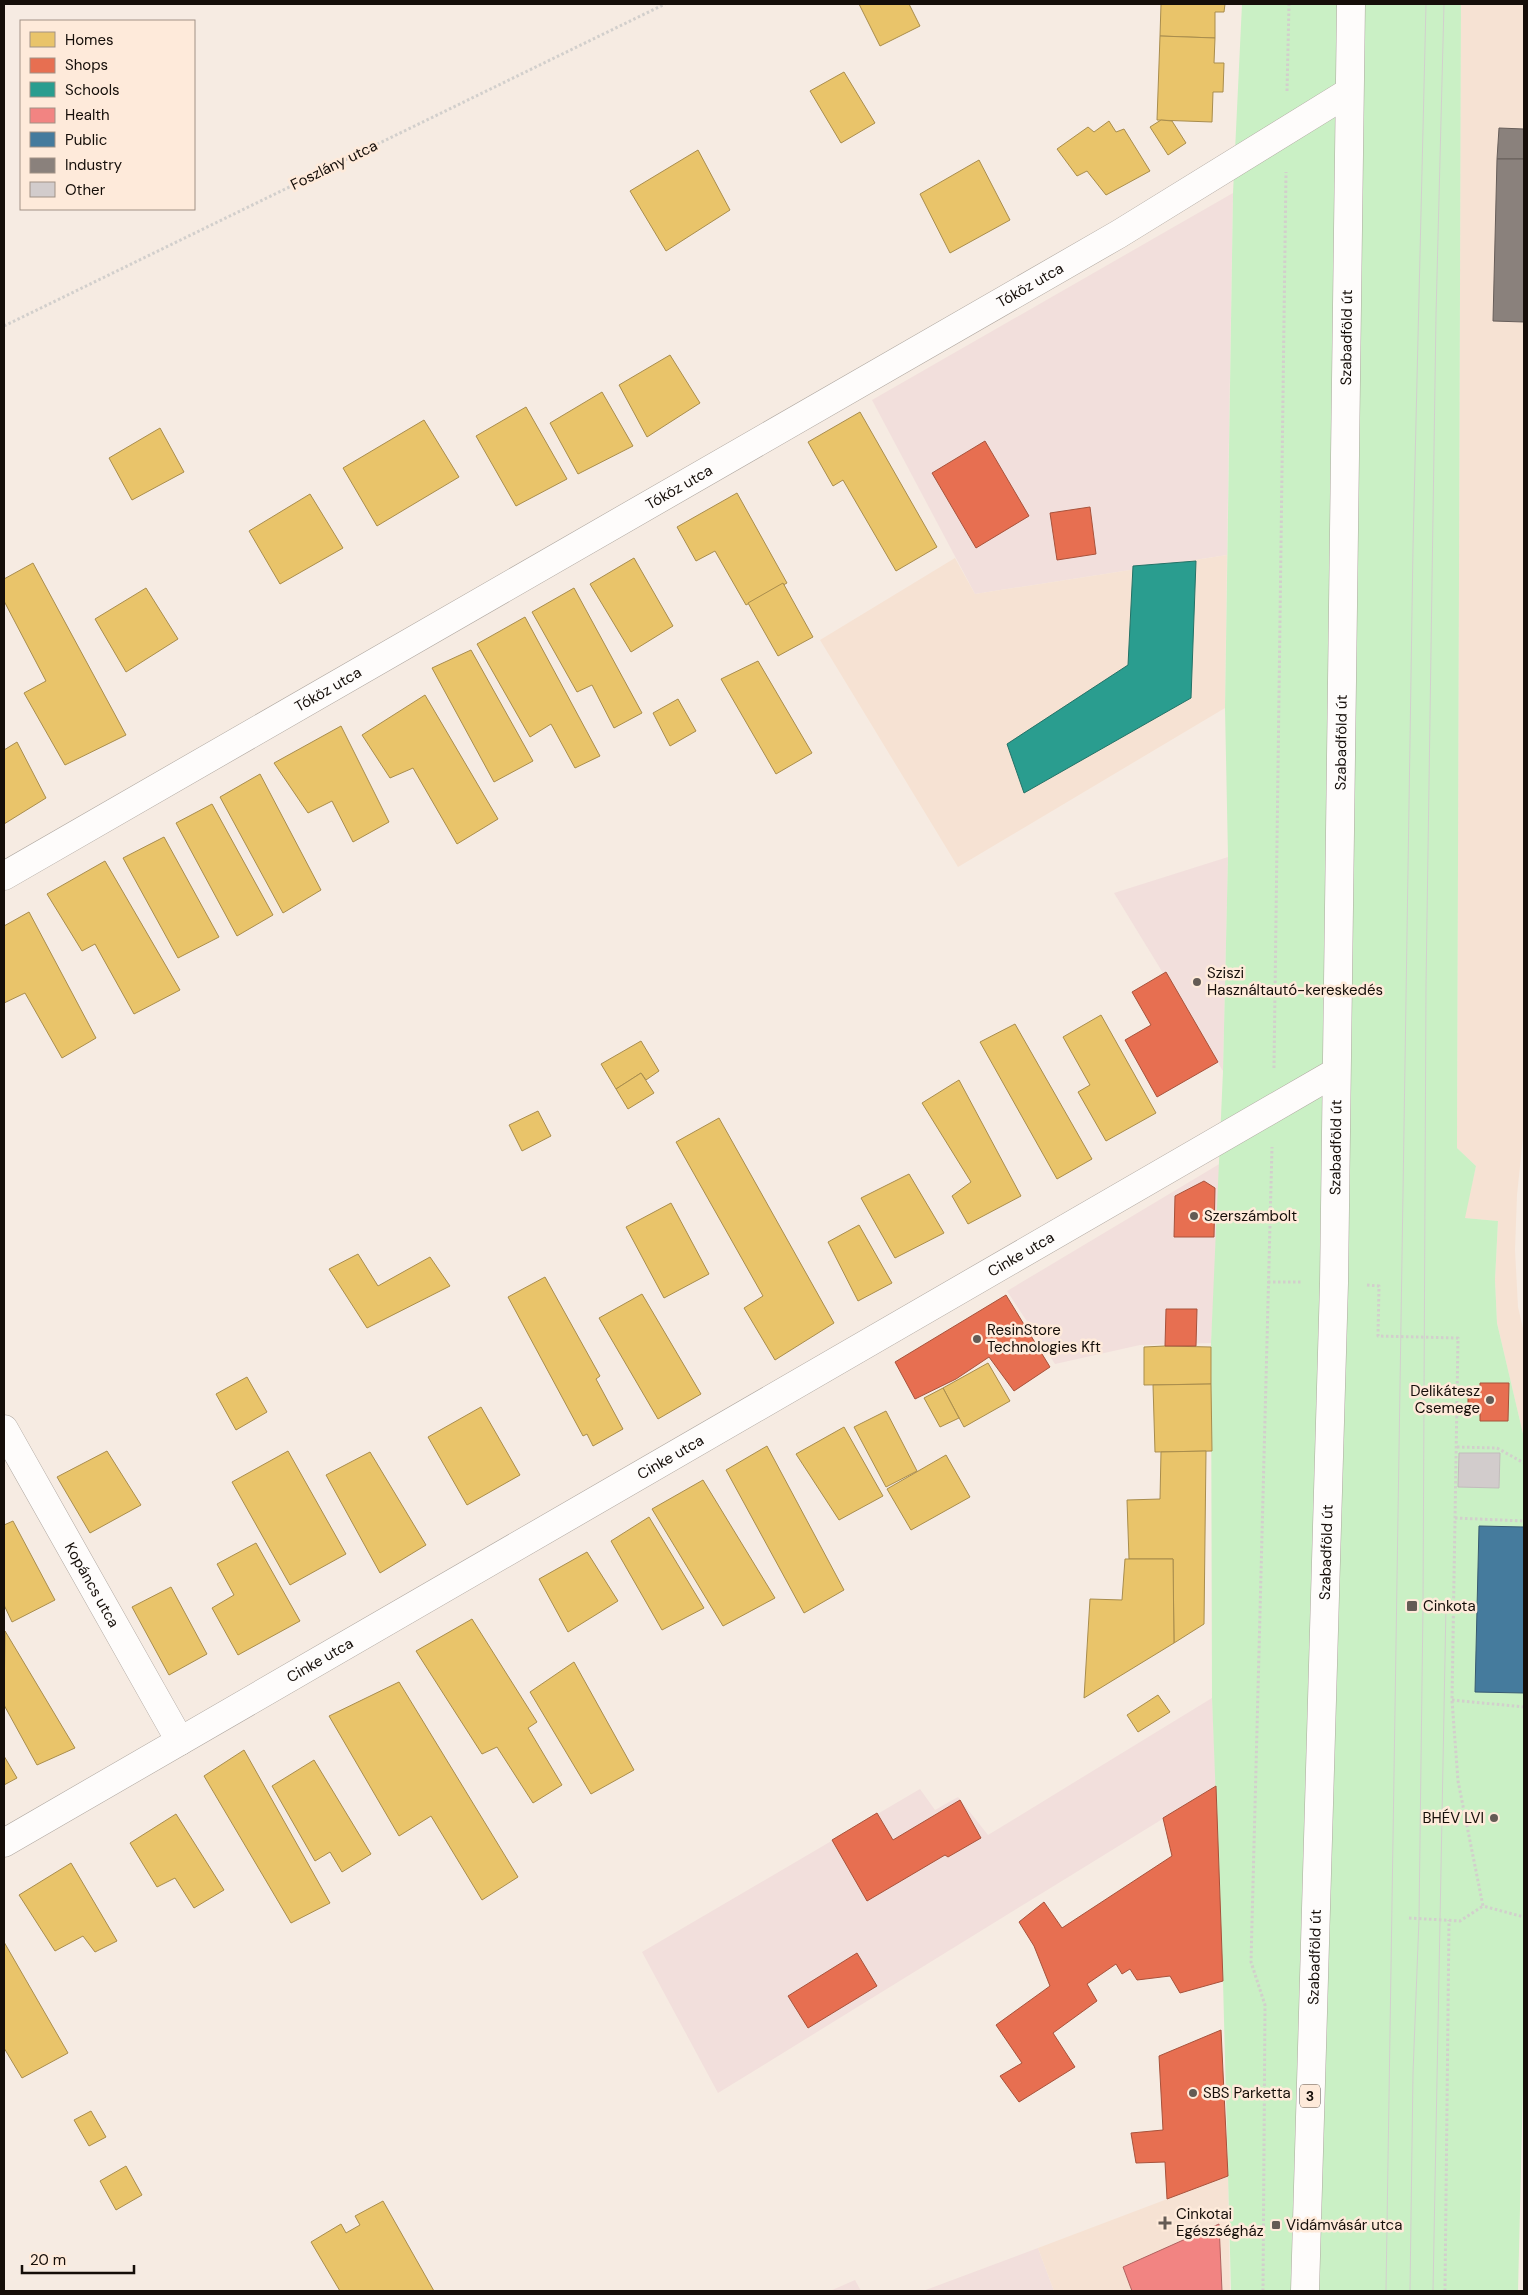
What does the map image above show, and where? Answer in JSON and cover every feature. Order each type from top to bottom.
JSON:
[{"type":"street","name":"Szabadföld út","points":[[1305,2291],[1334,1293],[1348,92],[1351,4]]},
{"type":"street","name":"Tóköz utca","points":[[4,876],[1119,234],[1348,92]]},
{"type":"street","name":"Cinke utca","points":[[4,1843],[1336,1072]]},
{"type":"street","name":"Kopáncs utca","points":[[4,1429],[180,1741]]},
{"type":"path","name":"Foszlány utca","points":[[4,326],[665,4]]},
{"type":"path","points":[[1378,1336],[1458,1338],[1452,1700],[1458,1780],[1482,1906]]},
{"type":"path","points":[[1457,1447],[1497,1448],[1524,1463]]},
{"type":"path","points":[[1456,1518],[1524,1521]]},
{"type":"path","points":[[1452,1700],[1524,1707]]},
{"type":"path","points":[[1409,1918],[1460,1920],[1482,1906],[1524,1917]]},
{"type":"path","points":[[1445,2291],[1449,1920]]},
{"type":"shaded area","points":[[1461,4],[1524,4],[1524,1128],[1517,1195],[1515,1250],[1518,1307],[1524,1333],[1524,1438],[1497,1323],[1495,1280],[1498,1221],[1464,1218],[1476,1166],[1457,1148]]},
{"type":"shaded area","points":[[1233,193],[1227,555],[975,594],[872,400]]},
{"type":"shaded area","points":[[1227,555],[1225,708],[958,867],[820,640],[955,558],[975,594]]},
{"type":"shaded area","name":"Sziszi Használtautó-kereskedés","points":[[1228,857],[1223,1071],[1114,893]]},
{"type":"shaded area","points":[[1221,1163],[1211,1343],[1140,1345],[1055,1364],[1007,1291]]},
{"type":"shaded area","points":[[1212,1698],[1216,1786],[718,2093],[642,1952],[920,1789],[935,1810],[958,1797],[988,1835]]},
{"type":"shaded area","name":"Cinkotai Egészségház","points":[[1228,2176],[1230,2291],[1054,2291],[1038,2248]]},
{"type":"shaded area","points":[[1038,2248],[1054,2291],[923,2291]]},
{"type":"shaded area","points":[[855,2280],[861,2291],[830,2291]]},
{"type":"green space","points":[[1242,4],[1461,4],[1457,1148],[1476,1166],[1465,1218],[1498,1221],[1495,1280],[1497,1323],[1524,1438],[1524,2045],[1518,2291],[1231,2291],[1223,1981],[1212,1698],[1211,1343],[1223,1071],[1228,857],[1225,708],[1233,193]]},
{"type":"building: Homes","points":[[859,4],[909,4],[920,26],[880,46]]},
{"type":"building: Homes","points":[[1161,4],[1225,4],[1224,12],[1215,12],[1215,38],[1160,36]]},
{"type":"building: Homes","points":[[1160,36],[1215,38],[1214,63],[1224,63],[1223,92],[1213,92],[1212,122],[1157,120]]},
{"type":"building: Homes","points":[[844,72],[875,123],[841,143],[810,91]]},
{"type":"building: Homes","points":[[1161,120],[1172,121],[1186,143],[1168,155],[1150,127]]},
{"type":"building: Homes","points":[[1109,121],[1116,132],[1124,129],[1150,171],[1106,195],[1087,171],[1077,176],[1057,149],[1088,127],[1094,132]]},
{"type":"building: Homes","points":[[698,150],[730,210],[666,251],[630,191]]},
{"type":"building: Homes","points":[[979,160],[1010,220],[950,253],[920,194]]},
{"type":"building: Homes","points":[[670,355],[700,403],[647,437],[619,385]]},
{"type":"building: Homes","points":[[602,392],[633,446],[578,474],[550,423]]},
{"type":"building: Homes","points":[[526,407],[567,479],[516,506],[476,436]]},
{"type":"building: Homes","points":[[860,412],[937,547],[896,571],[843,480],[833,486],[808,442]]},
{"type":"building: Homes","points":[[424,420],[459,477],[377,526],[343,468]]},
{"type":"building: Homes","points":[[160,428],[184,472],[132,500],[109,458]]},
{"type":"building: Homes","points":[[737,493],[787,583],[746,605],[715,551],[696,561],[677,527]]},
{"type":"building: Homes","points":[[310,494],[343,548],[280,584],[249,531]]},
{"type":"building: Homes","points":[[634,558],[673,626],[631,652],[590,584]]},
{"type":"building: Homes","points":[[33,563],[126,735],[65,765],[24,693],[46,681],[4,601],[4,579]]},
{"type":"building: Homes","points":[[783,583],[813,637],[778,656],[748,603]]},
{"type":"building: Homes","points":[[146,588],[178,639],[126,672],[95,619]]},
{"type":"building: Homes","points":[[574,588],[642,713],[614,728],[592,685],[577,692],[532,612]]},
{"type":"building: Homes","points":[[525,617],[600,756],[575,768],[551,724],[530,737],[477,644]]},
{"type":"building: Homes","points":[[471,650],[533,761],[494,782],[432,668]]},
{"type":"building: Homes","points":[[758,661],[812,753],[776,774],[721,679]]},
{"type":"building: Homes","points":[[425,695],[498,819],[457,844],[413,768],[390,778],[362,735]]},
{"type":"building: Homes","points":[[678,699],[696,731],[670,746],[653,713]]},
{"type":"building: Homes","points":[[341,726],[389,822],[353,842],[332,801],[308,813],[274,763]]},
{"type":"building: Homes","points":[[17,742],[46,798],[4,824],[4,750]]},
{"type":"building: Homes","points":[[260,774],[321,890],[283,913],[220,797]]},
{"type":"building: Homes","points":[[212,804],[273,915],[237,936],[176,823]]},
{"type":"building: Homes","points":[[164,837],[219,937],[178,958],[123,858]]},
{"type":"building: Homes","points":[[105,861],[180,990],[134,1014],[95,944],[82,951],[47,894]]},
{"type":"building: Homes","points":[[29,912],[96,1038],[62,1058],[25,993],[4,1003],[4,926]]},
{"type":"building: Homes","points":[[1101,1015],[1156,1113],[1106,1141],[1078,1092],[1090,1085],[1063,1037]]},
{"type":"building: Homes","points":[[1015,1024],[1092,1159],[1057,1179],[980,1042]]},
{"type":"building: Homes","points":[[641,1041],[659,1071],[646,1080],[641,1073],[616,1089],[601,1064]]},
{"type":"building: Homes","points":[[641,1073],[654,1093],[628,1109],[616,1089]]},
{"type":"building: Homes","points":[[959,1080],[1021,1196],[968,1224],[952,1196],[971,1182],[922,1103]]},
{"type":"building: Homes","points":[[538,1111],[551,1136],[522,1151],[509,1125]]},
{"type":"building: Homes","points":[[719,1118],[834,1323],[775,1360],[744,1308],[763,1296],[676,1142]]},
{"type":"building: Homes","points":[[909,1174],[944,1233],[895,1258],[861,1198]]},
{"type":"building: Homes","points":[[671,1203],[709,1274],[664,1298],[626,1227]]},
{"type":"building: Homes","points":[[859,1225],[892,1283],[858,1301],[828,1242]]},
{"type":"building: Homes","points":[[358,1254],[378,1286],[430,1257],[450,1286],[367,1328],[329,1269]]},
{"type":"building: Homes","points":[[545,1277],[600,1376],[596,1379],[623,1429],[593,1446],[587,1434],[583,1436],[508,1297]]},
{"type":"building: Homes","points":[[642,1294],[701,1394],[658,1419],[599,1318]]},
{"type":"building: Homes","points":[[1144,1347],[1211,1347],[1211,1384],[1144,1385]]},
{"type":"building: Homes","points":[[988,1363],[1010,1401],[964,1427],[943,1388]]},
{"type":"building: Homes","points":[[247,1377],[267,1412],[236,1430],[216,1394]]},
{"type":"building: Homes","points":[[1211,1384],[1212,1451],[1155,1452],[1153,1385]]},
{"type":"building: Homes","points":[[943,1388],[959,1418],[940,1427],[924,1398]]},
{"type":"building: Homes","points":[[481,1407],[520,1475],[467,1505],[428,1437]]},
{"type":"building: Homes","points":[[886,1411],[917,1471],[886,1487],[854,1427]]},
{"type":"building: Homes","points":[[844,1427],[883,1496],[839,1520],[796,1454]]},
{"type":"building: Homes","points":[[767,1446],[844,1590],[804,1613],[726,1470]]},
{"type":"building: Homes","points":[[107,1451],[141,1505],[90,1533],[57,1477]]},
{"type":"building: Homes","points":[[288,1451],[346,1554],[290,1585],[232,1482]]},
{"type":"building: Homes","points":[[1206,1451],[1204,1624],[1174,1643],[1173,1559],[1129,1559],[1127,1500],[1160,1499],[1161,1452]]},
{"type":"building: Homes","points":[[370,1452],[426,1545],[380,1573],[326,1475]]},
{"type":"building: Homes","points":[[946,1455],[970,1497],[911,1530],[887,1489]]},
{"type":"building: Homes","points":[[703,1480],[775,1598],[723,1626],[652,1509]]},
{"type":"building: Homes","points":[[649,1517],[704,1608],[662,1630],[611,1541]]},
{"type":"building: Homes","points":[[13,1521],[55,1600],[12,1622],[4,1605],[4,1525]]},
{"type":"building: Homes","points":[[256,1543],[300,1621],[238,1655],[212,1608],[234,1595],[217,1564]]},
{"type":"building: Homes","points":[[587,1552],[618,1601],[568,1632],[539,1579]]},
{"type":"building: Homes","points":[[1125,1559],[1173,1559],[1174,1643],[1084,1698],[1090,1599],[1122,1600]]},
{"type":"building: Homes","points":[[171,1587],[207,1654],[169,1675],[132,1607]]},
{"type":"building: Homes","points":[[472,1619],[537,1722],[528,1728],[562,1785],[533,1803],[497,1747],[482,1754],[416,1651]]},
{"type":"building: Homes","points":[[5,1631],[75,1748],[37,1765],[4,1705]]},
{"type":"building: Homes","points":[[574,1662],[634,1770],[591,1794],[530,1692]]},
{"type":"building: Homes","points":[[399,1682],[518,1877],[482,1900],[431,1816],[399,1836],[329,1716]]},
{"type":"building: Homes","points":[[1158,1695],[1170,1712],[1138,1732],[1127,1715]]},
{"type":"building: Homes","points":[[244,1750],[330,1903],[291,1923],[204,1776]]},
{"type":"building: Homes","points":[[4,1756],[17,1778],[4,1785]]},
{"type":"building: Homes","points":[[314,1760],[371,1854],[342,1872],[330,1852],[315,1861],[272,1786]]},
{"type":"building: Homes","points":[[176,1814],[224,1890],[194,1908],[175,1878],[157,1887],[130,1843]]},
{"type":"building: Homes","points":[[71,1863],[117,1941],[95,1952],[83,1936],[55,1951],[19,1895]]},
{"type":"building: Homes","points":[[4,1942],[68,2053],[22,2078],[4,2048]]},
{"type":"building: Homes","points":[[91,2111],[106,2137],[89,2146],[74,2120]]},
{"type":"building: Homes","points":[[126,2166],[142,2195],[116,2210],[100,2181]]},
{"type":"building: Homes","points":[[383,2201],[434,2291],[340,2291],[311,2242],[341,2224],[346,2233],[360,2225],[355,2216]]},
{"type":"building: Shops","points":[[985,441],[1029,516],[976,548],[932,473]]},
{"type":"building: Shops","points":[[1090,507],[1096,554],[1057,560],[1050,513]]},
{"type":"building: Shops","points":[[1166,972],[1218,1062],[1157,1097],[1125,1040],[1151,1025],[1132,992]]},
{"type":"building: Shops","name":"Szerszámbolt","points":[[1204,1181],[1215,1188],[1214,1237],[1174,1237],[1175,1196]]},
{"type":"building: Shops","points":[[1006,1295],[1050,1367],[1014,1391],[989,1357],[956,1379],[915,1399],[895,1362]]},
{"type":"building: Shops","points":[[1166,1309],[1197,1309],[1196,1346],[1165,1346]]},
{"type":"building: Shops","points":[[1480,1383],[1509,1383],[1508,1421],[1480,1421],[1480,1412],[1468,1413],[1468,1388],[1480,1389]]},
{"type":"building: Shops","points":[[1216,1786],[1223,1981],[1180,1993],[1170,1976],[1137,1980],[1130,1969],[1122,1974],[1116,1964],[1087,1984],[1097,2001],[1053,2033],[1075,2067],[1019,2102],[1000,2076],[1022,2063],[996,2025],[1050,1986],[1034,1946],[1019,1922],[1044,1902],[1062,1928],[1172,1856],[1163,1818]]},
{"type":"building: Shops","points":[[960,1800],[981,1838],[948,1857],[945,1855],[867,1901],[832,1840],[877,1813],[893,1840]]},
{"type":"building: Shops","points":[[857,1953],[877,1986],[808,2028],[788,1996]]},
{"type":"building: Shops","name":"SBS Parketta","points":[[1221,2030],[1228,2176],[1167,2199],[1165,2162],[1136,2163],[1131,2133],[1163,2130],[1159,2056]]},
{"type":"building: Schools","points":[[1196,561],[1191,698],[1024,793],[1007,744],[1128,665],[1133,566]]},
{"type":"building: Health","points":[[1219,2224],[1222,2291],[1132,2291],[1123,2267]]},
{"type":"building: Public","points":[[1479,1526],[1524,1527],[1524,1693],[1475,1692]]},
{"type":"building: Industry","points":[[1499,128],[1524,129],[1524,159],[1497,159]]},
{"type":"building: Industry","points":[[1497,159],[1524,159],[1524,322],[1493,321]]},
{"type":"building: Other","points":[[1459,1453],[1500,1453],[1499,1488],[1458,1487]]},
{"type":"tram line","points":[[1386,2291],[1413,547],[1426,4]]},
{"type":"tram line","points":[[1410,2291],[1413,2073],[1419,1919],[1423,1606],[1426,986],[1436,315],[1444,4]]},
{"type":"tram line","points":[[1433,2291],[1446,1605]]},
{"type":"place","name":"Sziszi Használtautó-kereskedés","points":[[1197,982]]},
{"type":"place","name":"Szerszámbolt","points":[[1194,1216]]},
{"type":"place","name":"ResinStore Technologies Kft","points":[[977,1339]]},
{"type":"place","name":"Delikátesz Csemege","points":[[1490,1400]]},
{"type":"place","name":"Cinkota","points":[[1412,1606]]},
{"type":"place","name":"BHÉV LVI","points":[[1494,1818]]},
{"type":"place","name":"SBS Parketta","points":[[1193,2093]]},
{"type":"place","name":"Cinkotai Egészségház","points":[[1165,2223]]},
{"type":"place","name":"Vidámvásár utca","points":[[1276,2225]]}]
